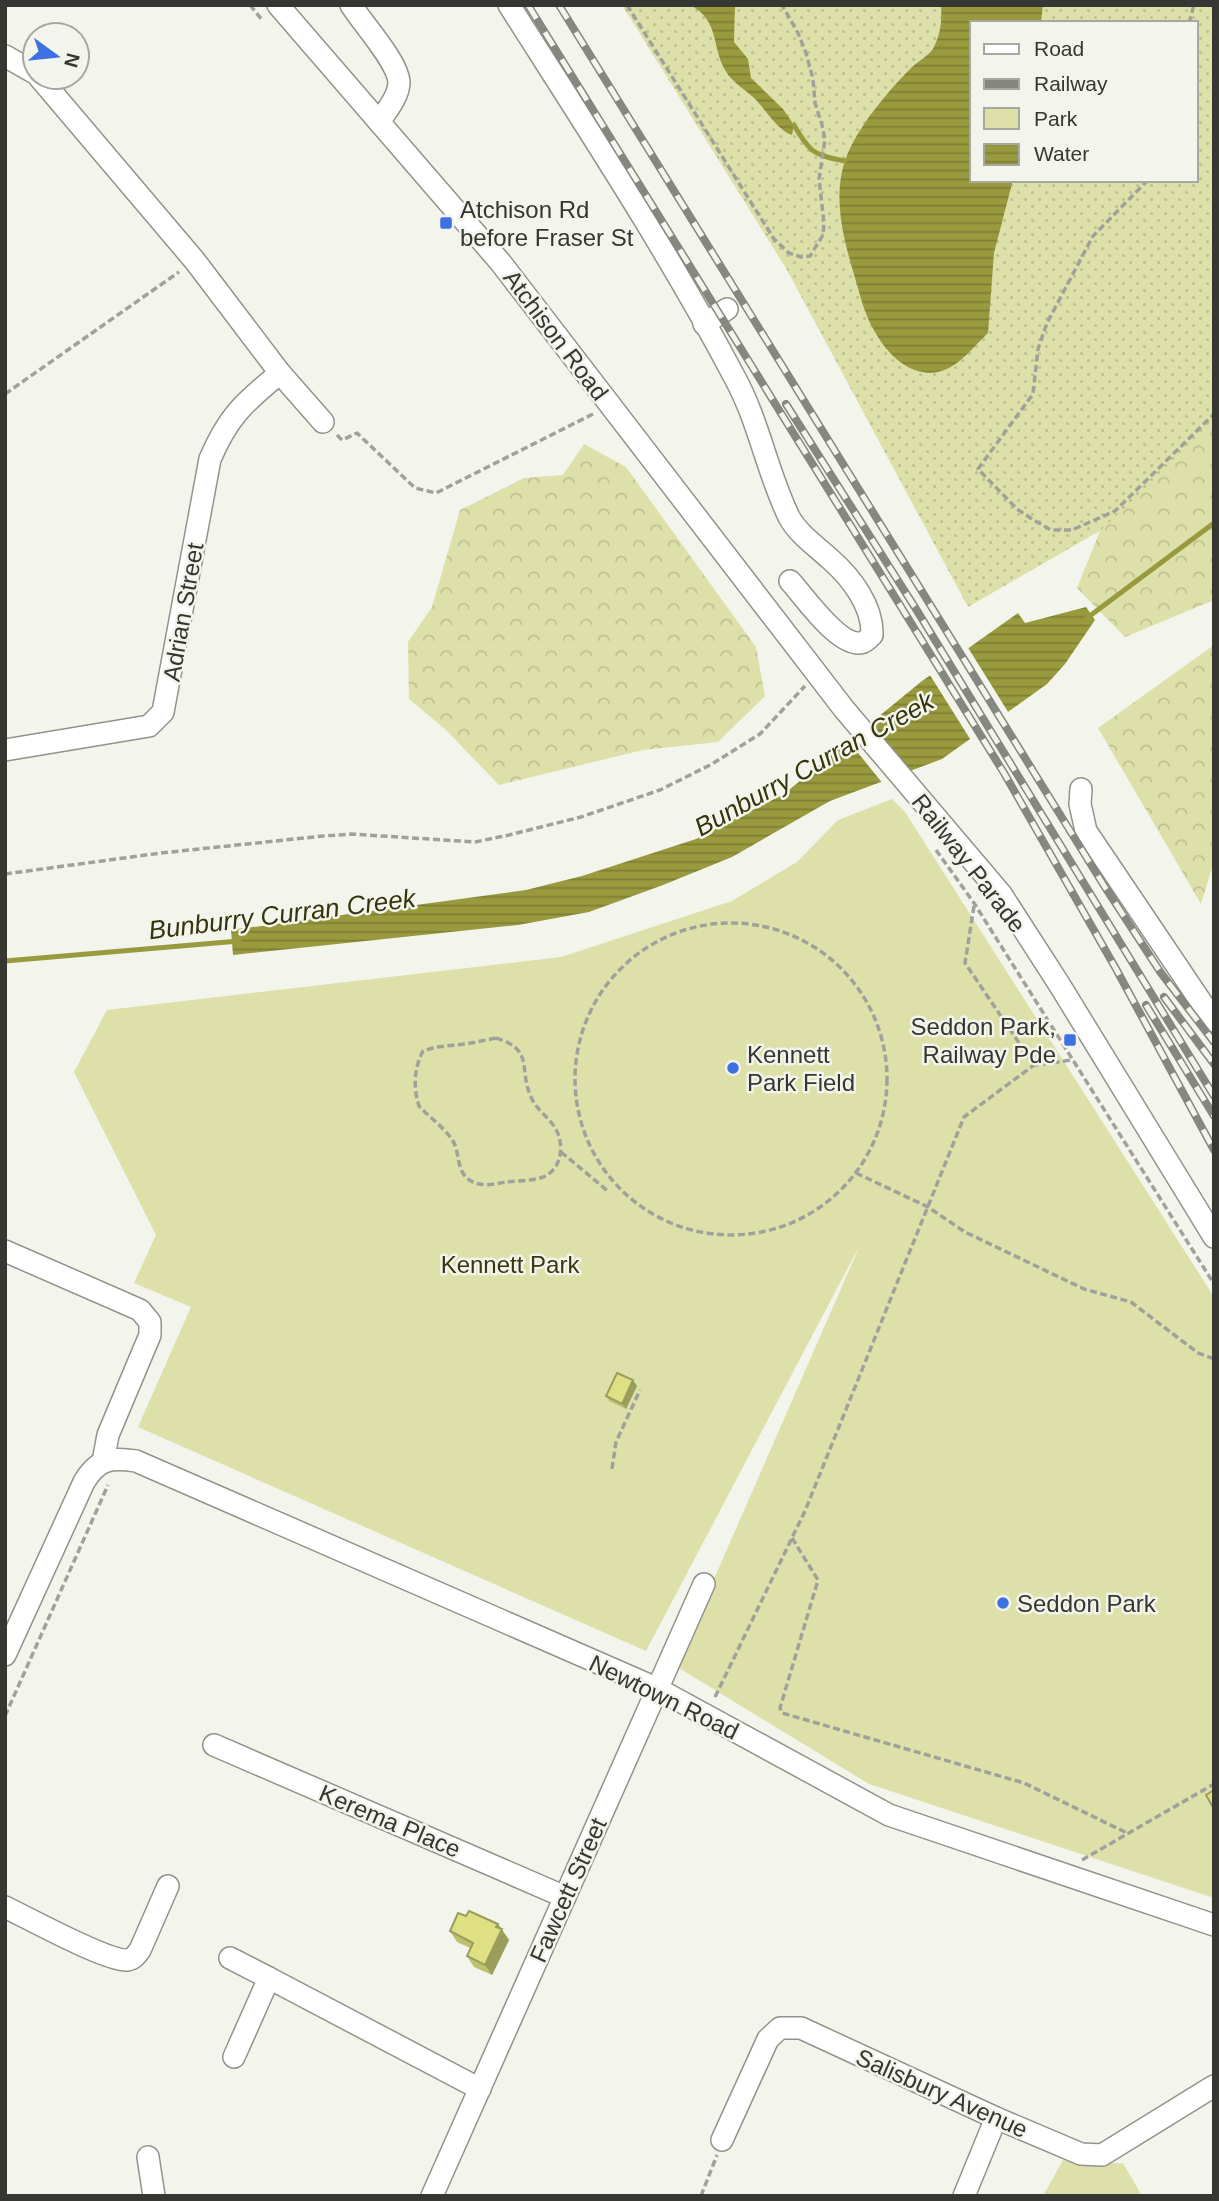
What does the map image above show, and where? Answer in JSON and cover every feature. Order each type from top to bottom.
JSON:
[{"type":"street","name":"Atchison Road","points":[[278,5],[501,262],[795,644]]},
{"type":"street","points":[[351,5],[394,64],[399,82],[394,100],[380,122]]},
{"type":"street","points":[[509,5],[640,210],[736,379],[757,426],[790,519],[808,540],[833,561],[856,589],[867,605],[873,623],[872,635],[864,642],[854,643],[838,635],[790,581]]},
{"type":"street","points":[[5,56],[21,65]]},
{"type":"street","points":[[51,91],[195,261],[280,373],[323,422]]},
{"type":"street","points":[[704,324],[727,309]]},
{"type":"street","name":"Adrian Street","points":[[5,750],[149,726],[163,712],[210,459],[222,430],[242,405],[280,373]]},
{"type":"street","points":[[795,644],[821,616]]},
{"type":"street","name":"Railway Parade","points":[[795,644],[844,709],[1001,894],[1214,1237]]},
{"type":"street","points":[[1081,789],[1080,804],[1086,831],[1214,1021]]},
{"type":"street","points":[[5,1251],[140,1310],[150,1322],[150,1335],[108,1435],[110,1468],[93,1467],[83,1482],[5,1655]]},
{"type":"street","name":"Newtown Road","points":[[110,1468],[136,1461],[656,1688],[889,1815],[1214,1925]]},
{"type":"street","name":"Fawcett Street","points":[[432,2196],[704,1584]]},
{"type":"street","name":"Kerema Place","points":[[214,1745],[565,1897]]},
{"type":"street","points":[[5,1907],[74,1941],[128,1960],[140,1950],[168,1886]]},
{"type":"street","points":[[230,1958],[480,2089]]},
{"type":"street","points":[[234,2057],[269,1978]]},
{"type":"street","name":"Salisbury Avenue","points":[[722,2140],[768,2039],[780,2028],[801,2028],[1081,2154],[1102,2155],[1214,2087]]},
{"type":"street","points":[[964,2196],[996,2118]]},
{"type":"street","points":[[148,2157],[154,2196]]},
{"type":"path","points":[[250,5],[268,26]]},
{"type":"path","points":[[627,5],[774,239],[784,250],[801,257],[810,256],[823,235],[824,208],[819,179],[825,139],[806,52],[782,5]]},
{"type":"path","points":[[1146,182],[1093,236],[1047,323],[1038,349],[1033,394],[978,469],[1017,509],[1032,519],[1051,530],[1072,530],[1115,511],[1214,414]]},
{"type":"path","points":[[5,394],[195,261]]},
{"type":"path","points":[[323,422],[342,440],[357,433],[415,488],[436,493],[594,414],[586,403]]},
{"type":"path","points":[[5,874],[173,851],[313,837],[351,835],[475,842],[509,835],[607,808],[660,790],[702,769],[760,734],[806,685]]},
{"type":"path","points":[[935,849],[974,904],[1214,1284]]},
{"type":"path","points":[[974,904],[965,964],[1034,1065]]},
{"type":"path","points":[[732,923],[769,929],[807,942],[834,961],[861,992],[879,1026],[888,1071],[886,1108],[875,1142],[856,1173],[828,1203],[792,1221],[756,1233],[724,1235],[685,1228],[651,1214],[618,1189],[596,1158],[581,1129],[574,1087],[576,1056],[589,1013],[610,981],[635,958],[664,940],[697,928],[732,923]]},
{"type":"path","points":[[496,1038],[510,1043],[520,1052],[526,1064],[526,1084],[531,1099],[561,1138],[561,1152],[555,1167],[543,1177],[491,1185],[475,1184],[465,1177],[455,1143],[445,1129],[419,1106],[415,1079],[418,1060],[423,1051],[436,1046],[496,1038]]},
{"type":"path","points":[[706,1716],[792,1538],[964,1117],[1034,1065],[1073,1060]]},
{"type":"path","points":[[561,1152],[609,1192]]},
{"type":"path","points":[[856,1173],[928,1207],[965,1232],[1084,1289],[1131,1302],[1198,1353],[1214,1359]]},
{"type":"path","points":[[612,1468],[616,1442],[640,1390]]},
{"type":"path","points":[[5,1716],[110,1468]]},
{"type":"path","points":[[792,1538],[818,1580],[780,1708],[782,1713],[1024,1783],[1127,1833]]},
{"type":"path","points":[[1060,1873],[1214,1784]]},
{"type":"path","points":[[701,2196],[722,2140]]},
{"type":"green space","points":[[622,5],[1214,5],[1214,449],[1129,514],[968,607],[787,270]]},
{"type":"green space","points":[[1214,425],[1214,600],[1125,637],[1077,588],[1100,531]]},
{"type":"green space","points":[[584,444],[626,467],[756,647],[765,696],[718,742],[643,750],[499,785],[445,729],[409,699],[408,642],[432,607],[460,510],[524,478],[563,475]]},
{"type":"green space","points":[[1214,645],[1214,861],[1201,904],[1098,728]]},
{"type":"green space","name":"Kennett Park","points":[[892,799],[905,812],[1214,1297],[1214,1898],[869,1784],[679,1668],[682,1652],[861,1243],[646,1651],[138,1427],[191,1307],[134,1283],[156,1235],[74,1072],[107,1010],[561,957],[732,901],[797,862],[838,820]]},
{"type":"green space","points":[[1063,2160],[1084,2164],[1123,2163],[1142,2196],[1043,2196]]},
{"type":"water","points":[[690,5],[735,5],[734,42],[748,59],[751,78],[783,109],[794,125],[792,135],[777,125],[757,101],[728,75],[711,26],[700,11]]},
{"type":"water","points":[[941,5],[1043,5],[1041,21],[970,21],[970,182],[1012,182],[994,253],[988,333],[957,363],[939,372],[929,373],[908,367],[898,360],[889,352],[869,321],[846,247],[839,193],[841,175],[851,146],[883,99],[914,65],[930,53],[938,37]]},
{"type":"water","points":[[1086,607],[1095,620],[1065,664],[1047,684],[942,759],[830,801],[732,857],[589,912],[518,925],[233,955],[231,930],[526,890],[582,876],[696,839],[784,794],[922,681],[1018,613],[1025,623]]},
{"type":"pier","points":[[967,646],[1010,715],[972,742],[928,672]]},
{"type":"pier","points":[[868,720],[912,774],[884,785],[846,738]]},
{"type":"building","points":[[617,1373],[633,1380],[622,1404],[606,1396]]},
{"type":"building","points":[[1214,1790],[1214,1809],[1206,1795]]},
{"type":"building","points":[[469,1911],[498,1924],[496,1927],[502,1929],[485,1965],[467,1956],[473,1943],[450,1931],[458,1913],[466,1916]]},
{"type":"waterway","points":[[794,125],[804,142],[814,151],[845,161]]},
{"type":"waterway","name":"Bunburry Curran Creek","points":[[1087,618],[1214,523]]},
{"type":"waterway","name":"Bunburry Curran Creek","points":[[5,961],[239,941]]},
{"type":"railway","points":[[528,5],[1004,773],[1115,967],[1214,1150]]},
{"type":"railway","points":[[559,5],[1103,884],[1161,973],[1214,1042]]},
{"type":"railway","points":[[786,404],[916,609],[1214,1096]]},
{"type":"railway","points":[[1164,997],[1214,1064]]},
{"type":"railway","points":[[1146,1005],[1214,1116]]},
{"type":"place","name":"Atchison Rd before Fraser St","points":[[446,223]]},
{"type":"place","name":"Seddon Park, Railway Pde","points":[[1070,1040]]},
{"type":"place","name":"Kennett Park Field","points":[[733,1068]]},
{"type":"place","name":"Seddon Park","points":[[1003,1603]]}]
